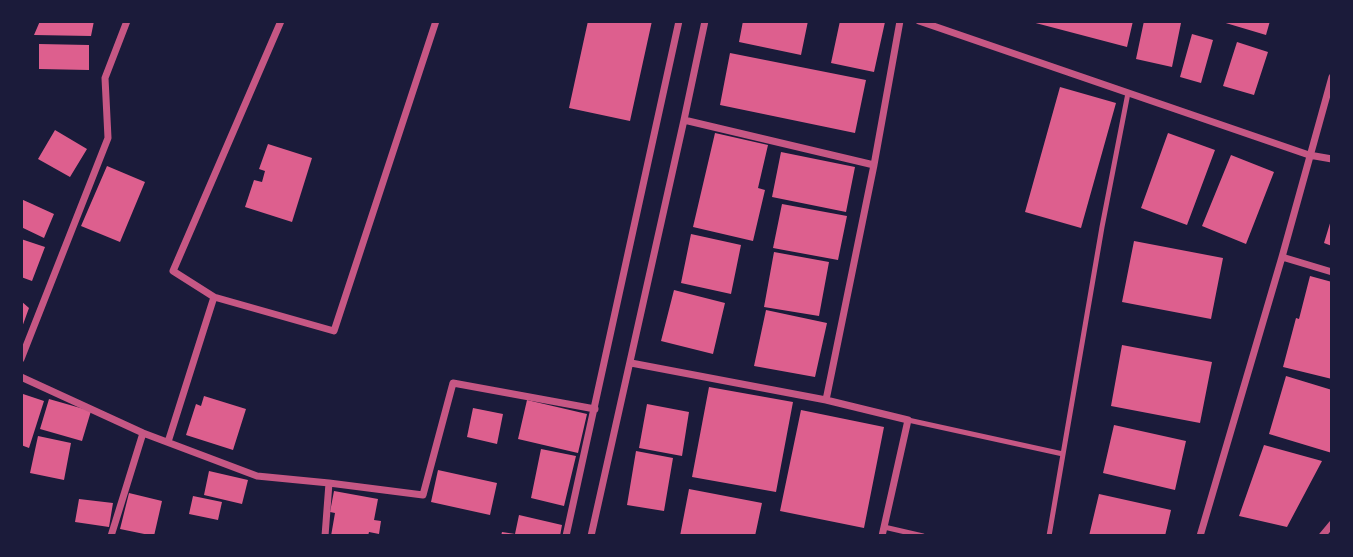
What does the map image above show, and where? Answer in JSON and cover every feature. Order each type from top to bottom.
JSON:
[{"type":"street","points":[[21,359],[108,138],[105,78],[127,21]]},
{"type":"street","points":[[281,21],[173,271],[214,297],[334,331],[436,21]]},
{"type":"street","points":[[566,536],[679,21]]},
{"type":"street","points":[[591,536],[705,21]]},
{"type":"street","points":[[826,400],[900,21]]},
{"type":"street","points":[[919,21],[1309,155],[1332,159]]},
{"type":"street","points":[[1199,536],[1332,77]]},
{"type":"street","points":[[684,120],[874,165]]},
{"type":"street","points":[[1282,257],[1332,272]]},
{"type":"street","points":[[168,442],[214,297]]},
{"type":"street","points":[[631,363],[826,400],[908,420],[883,536]]},
{"type":"street","points":[[21,377],[143,433],[257,476],[329,482],[423,495],[453,383],[595,409]]},
{"type":"street","points":[[111,536],[143,433]]},
{"type":"street","points":[[325,536],[329,482]]},
{"type":"street","points":[[1322,536],[1332,524]]},
{"type":"lane","points":[[1049,536],[1128,93]]},
{"type":"lane","points":[[908,420],[1063,454]]},
{"type":"lane","points":[[884,527],[923,536]]},
{"type":"building","points":[[40,21],[94,21],[91,36],[34,35]]},
{"type":"building","points":[[588,21],[652,21],[630,121],[569,108]]},
{"type":"building","points":[[743,21],[808,21],[801,55],[739,42]]},
{"type":"building","points":[[840,21],[885,22],[874,72],[831,63]]},
{"type":"building","points":[[1028,21],[1133,21],[1127,47]]},
{"type":"building","points":[[1144,21],[1181,23],[1172,67],[1136,59]]},
{"type":"building","points":[[1219,21],[1270,21],[1266,35]]},
{"type":"building","points":[[1192,34],[1213,40],[1201,83],[1180,77]]},
{"type":"building","points":[[1237,42],[1268,52],[1254,95],[1223,86]]},
{"type":"building","points":[[39,44],[89,45],[89,70],[39,69]]},
{"type":"building","points":[[730,53],[866,80],[855,133],[720,105]]},
{"type":"building","points":[[1060,87],[1116,103],[1081,228],[1025,212]]},
{"type":"building","points":[[55,130],[87,149],[70,177],[38,159]]},
{"type":"building","points":[[715,133],[768,145],[758,188],[765,190],[753,241],[693,227]]},
{"type":"building","points":[[1168,133],[1215,150],[1187,225],[1141,208]]},
{"type":"building","points":[[268,144],[312,158],[292,222],[245,207],[254,180],[262,182],[265,171],[259,169]]},
{"type":"building","points":[[781,152],[855,167],[846,212],[772,197]]},
{"type":"building","points":[[1231,155],[1274,172],[1246,244],[1202,226]]},
{"type":"building","points":[[107,166],[145,182],[120,242],[81,226]]},
{"type":"building","points":[[21,199],[54,214],[44,238],[21,227]]},
{"type":"building","points":[[782,204],[847,216],[838,260],[773,248]]},
{"type":"building","points":[[1332,220],[1332,246],[1324,243]]},
{"type":"building","points":[[691,234],[741,245],[731,294],[681,283]]},
{"type":"building","points":[[21,239],[45,247],[32,281],[21,277]]},
{"type":"building","points":[[1134,241],[1223,258],[1211,319],[1122,302]]},
{"type":"building","points":[[774,252],[829,262],[819,316],[764,307]]},
{"type":"building","points":[[1310,276],[1332,282],[1332,379],[1283,367]]},
{"type":"building","points":[[674,290],[725,303],[713,354],[661,341]]},
{"type":"building","points":[[21,301],[29,308],[21,330]]},
{"type":"building","points":[[766,310],[827,323],[815,377],[754,366]]},
{"type":"building","points":[[1122,345],[1212,362],[1200,423],[1111,406]]},
{"type":"building","points":[[1286,376],[1332,390],[1332,453],[1269,434]]},
{"type":"building","points":[[709,387],[793,402],[776,492],[692,477]]},
{"type":"building","points":[[23,394],[44,401],[29,448],[21,445]]},
{"type":"building","points":[[204,396],[246,409],[233,450],[186,435],[196,404],[201,406]]},
{"type":"building","points":[[49,399],[91,411],[82,441],[40,429]]},
{"type":"building","points":[[527,400],[587,414],[578,453],[518,439]]},
{"type":"building","points":[[647,404],[689,412],[682,456],[639,448]]},
{"type":"building","points":[[473,408],[503,414],[497,444],[467,437]]},
{"type":"building","points":[[801,410],[884,427],[864,528],[780,511]]},
{"type":"building","points":[[1114,425],[1186,441],[1175,490],[1103,473]]},
{"type":"building","points":[[38,436],[71,443],[64,480],[30,473]]},
{"type":"building","points":[[1264,445],[1322,461],[1287,527],[1239,516]]},
{"type":"building","points":[[541,449],[576,456],[564,506],[531,498]]},
{"type":"building","points":[[636,451],[673,458],[664,511],[627,505]]},
{"type":"building","points":[[438,470],[497,483],[490,515],[431,502]]},
{"type":"building","points":[[209,471],[248,480],[242,504],[204,495]]},
{"type":"building","points":[[689,489],[762,503],[755,536],[680,536]]},
{"type":"building","points":[[334,491],[378,499],[374,520],[381,521],[379,534],[369,532],[368,536],[331,536],[335,513],[330,512]]},
{"type":"building","points":[[129,493],[162,501],[154,536],[120,529]]},
{"type":"building","points":[[1099,494],[1171,510],[1165,536],[1089,536]]},
{"type":"building","points":[[193,496],[222,502],[218,520],[189,514]]},
{"type":"building","points":[[79,499],[113,503],[109,527],[75,522]]},
{"type":"building","points":[[519,515],[562,525],[560,536],[501,536],[502,532],[515,534]]}]
